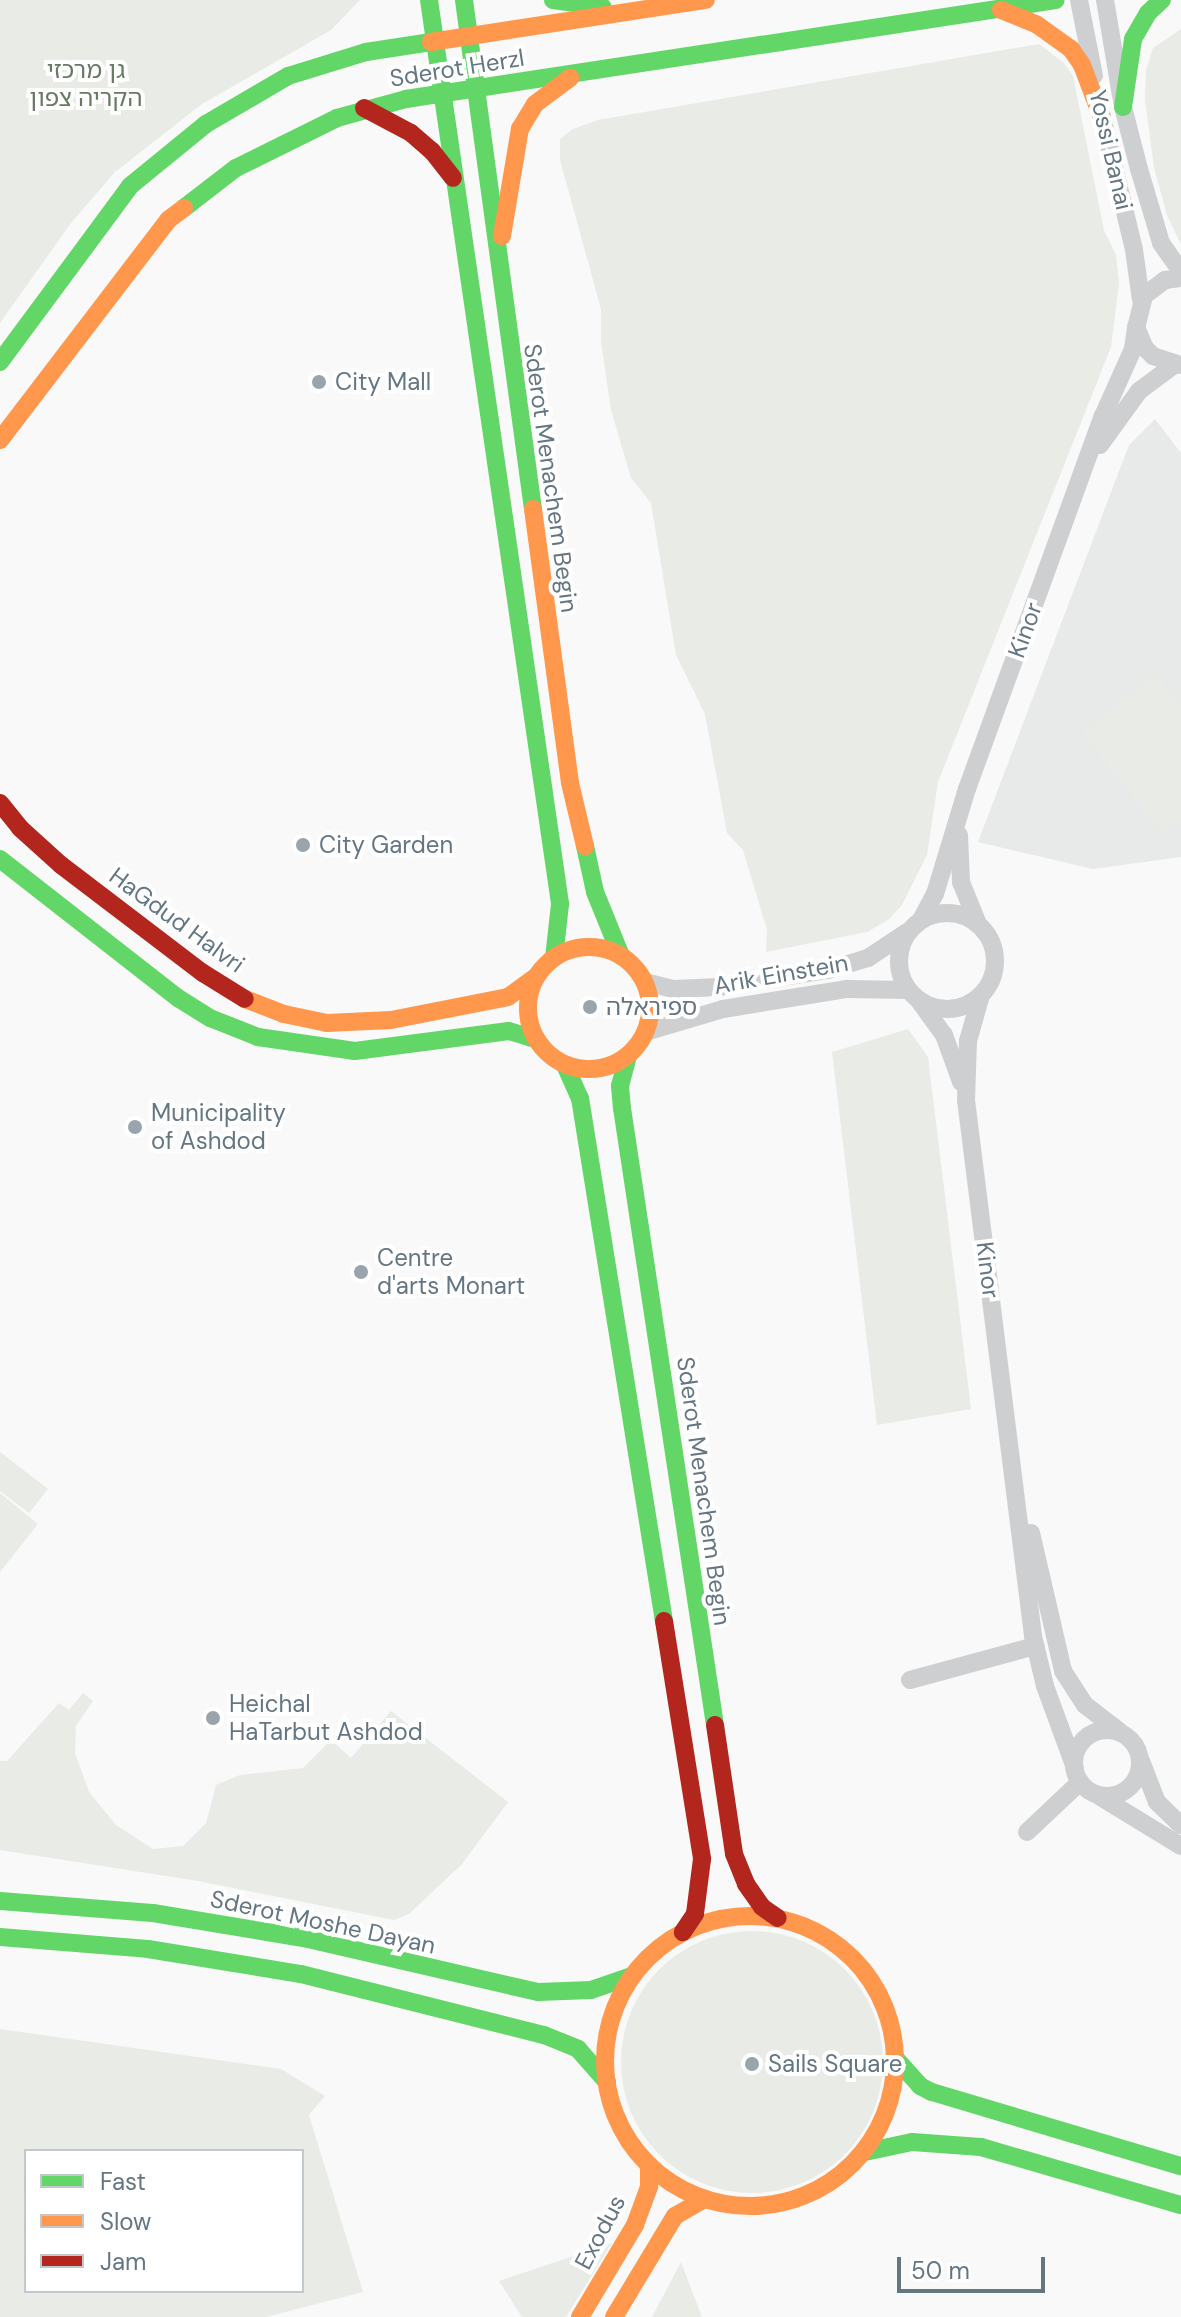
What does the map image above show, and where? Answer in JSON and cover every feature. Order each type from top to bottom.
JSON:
[{"type":"main road","points":[[429,0],[560,904],[554,958]]},
{"type":"main road","name":"Sderot Menachem Begin","points":[[464,0],[497,271],[570,783],[595,892],[621,956]]},
{"type":"main road","points":[[553,0],[635,11]]},
{"type":"main road","name":"Sderot Herzl","points":[[0,362],[120,197],[162,158],[206,124],[306,68],[366,52],[435,40],[706,0]]},
{"type":"main road","name":"Sderot Herzl","points":[[0,440],[148,243],[185,204],[249,160],[364,108],[443,93],[1056,0]]},
{"type":"main road","points":[[1123,107],[1124,81],[1133,39],[1148,13],[1162,0]]},
{"type":"main road","points":[[998,8],[1036,24],[1071,49],[1082,65],[1102,118]]},
{"type":"main road","points":[[497,271],[520,129],[535,104],[549,91],[580,74]]},
{"type":"main road","points":[[364,108],[402,127],[422,142],[457,185]]},
{"type":"main road","name":"HaGdud HaIvri","points":[[0,803],[20,828],[61,865],[203,973],[249,1001],[284,1014],[327,1023],[391,1020],[508,997],[536,977]]},
{"type":"main road","points":[[0,859],[178,998],[210,1018],[258,1037],[355,1051],[509,1031],[536,1039]]},
{"type":"main road","points":[[587,947],[621,956],[645,982],[651,1007],[646,1032],[628,1056],[598,1069],[565,1065],[548,1053],[536,1039],[528,1008],[536,977],[554,958],[587,947]]},
{"type":"main road","name":"Sderot Menachem Begin","points":[[628,1056],[620,1086],[622,1108],[734,1854],[746,1884],[762,1907],[778,1918]]},
{"type":"main road","points":[[565,1065],[580,1098],[702,1859],[700,1895],[695,1914],[683,1932]]},
{"type":"main road","name":"Sderot Moshe Dayan","points":[[0,1901],[153,1913],[308,1939],[538,1992],[591,1990],[632,1976]]},
{"type":"main road","points":[[745,1915],[778,1918],[805,1926],[830,1939],[852,1957],[884,2004],[893,2031],[896,2059],[888,2108],[865,2152],[844,2173],[793,2200],[764,2206],[734,2206],[705,2199],[675,2185],[649,2165],[629,2141],[615,2113],[607,2082],[606,2045],[614,2009],[632,1976],[655,1951],[683,1932],[724,1918],[745,1915]]},
{"type":"main road","points":[[0,1937],[148,1949],[301,1974],[544,2035],[578,2049],[607,2082]]},
{"type":"main road","points":[[896,2059],[920,2086],[932,2092],[1181,2166]]},
{"type":"main road","points":[[865,2152],[890,2144],[912,2142],[981,2147],[1181,2205]]},
{"type":"main road","name":"Exodus","points":[[580,2317],[635,2225],[649,2187],[649,2165]]},
{"type":"main road","points":[[614,2317],[675,2216],[705,2199]]},
{"type":"street","name":"Yossi Banai","points":[[1079,0],[1102,118],[1134,250],[1141,300],[1136,327]]},
{"type":"street","name":"Yossi Banai","points":[[1105,0],[1123,107],[1161,243],[1181,272]]},
{"type":"street","points":[[1141,300],[1153,286],[1181,278]]},
{"type":"street","points":[[1136,327],[1145,348],[1163,362],[1178,365]]},
{"type":"street","name":"Kinor","points":[[915,925],[935,894],[967,789],[1084,471],[1133,349],[1136,327]]},
{"type":"street","name":"Kinor","points":[[1084,471],[1139,391],[1178,365]]},
{"type":"street","name":"Kinor","points":[[967,789],[959,825],[958,864],[967,901],[978,924]]},
{"type":"street","points":[[938,913],[954,913],[978,924],[991,941],[995,957],[994,973],[981,995],[962,1007],[947,1010],[913,996],[898,960],[915,925],[938,913]]},
{"type":"street","name":"Arik Einstein","points":[[645,982],[674,989],[719,987],[816,973],[868,958],[915,925]]},
{"type":"street","name":"Arik Einstein","points":[[646,1032],[723,1009],[834,991],[870,988],[913,996]]},
{"type":"street","name":"Kinor","points":[[981,995],[968,1041],[966,1100],[1035,1646],[1045,1686],[1078,1775]]},
{"type":"street","name":"Kinor","points":[[913,996],[944,1035],[966,1100]]},
{"type":"street","name":"Kinor","points":[[1011,1441],[1063,1671],[1085,1705],[1119,1731]]},
{"type":"street","points":[[910,1680],[1035,1646]]},
{"type":"street","points":[[1181,1825],[1157,1802],[1135,1744],[1119,1731],[1108,1729],[1088,1735],[1076,1752],[1078,1775],[1096,1794],[1181,1846]]},
{"type":"street","points":[[1096,1794],[1116,1795],[1125,1791],[1139,1775],[1140,1759]]},
{"type":"street","points":[[1027,1832],[1078,1775]]},
{"type":"shaded area","points":[[1155,419],[1181,453],[1181,857],[1093,869],[978,842],[1129,445]]},
{"type":"green space","name":"גן מרכזי הקריה צפון","points":[[0,0],[360,0],[331,30],[202,104],[115,172],[71,223],[0,323]]},
{"type":"green space","points":[[1181,29],[1181,245],[1167,215],[1154,168],[1145,100],[1146,70],[1153,48]]},
{"type":"green space","points":[[1039,44],[1064,63],[1073,76],[1104,230],[1116,255],[1119,283],[1111,347],[938,782],[927,855],[902,905],[888,920],[867,932],[766,952],[767,930],[743,850],[727,833],[705,714],[676,655],[651,503],[631,478],[611,410],[601,342],[601,309],[560,160],[560,139],[573,129],[598,120]]},
{"type":"green space","points":[[1155,674],[1181,707],[1181,821],[1163,835],[1082,733]]},
{"type":"green space","points":[[908,1029],[928,1057],[971,1409],[877,1425],[832,1052]]},
{"type":"green space","points":[[0,1452],[48,1489],[29,1513],[0,1491]]},
{"type":"green space","points":[[0,1493],[38,1524],[0,1572]]},
{"type":"green space","points":[[83,1693],[93,1701],[76,1726],[75,1753],[89,1792],[116,1825],[153,1849],[183,1846],[206,1823],[216,1785],[240,1775],[303,1768],[331,1740],[351,1758],[391,1711],[508,1802],[462,1864],[409,1914],[394,1920],[198,1881],[0,1850],[0,1761],[7,1761],[59,1703],[69,1710]]},
{"type":"green space","name":"Sails Square","points":[[752,1931],[802,1941],[825,1953],[853,1979],[873,2012],[883,2062],[873,2112],[861,2135],[835,2163],[802,2183],[752,2193],[702,2183],[679,2171],[651,2145],[631,2112],[621,2062],[631,2012],[643,1989],[669,1961],[702,1941]]},
{"type":"green space","points":[[0,2029],[281,2069],[325,2096],[309,2115],[363,2292],[266,2317],[0,2317]]},
{"type":"green space","points":[[612,2243],[566,2317],[522,2317],[499,2281]]},
{"type":"green space","points":[[681,2262],[702,2317],[652,2317]]},
{"type":"traffic: fast","points":[[429,0],[560,904],[554,958]]},
{"type":"traffic: fast","points":[[464,0],[533,509]]},
{"type":"traffic: fast","points":[[553,0],[603,7]]},
{"type":"traffic: fast","points":[[184,208],[236,168],[337,118],[406,99],[1056,0]]},
{"type":"traffic: fast","points":[[1123,107],[1133,39],[1148,13],[1162,0]]},
{"type":"traffic: fast","points":[[0,362],[130,186],[206,124],[288,76],[366,52],[431,42]]},
{"type":"traffic: fast","points":[[585,846],[595,892],[621,956]]},
{"type":"traffic: fast","points":[[0,859],[178,998],[210,1018],[258,1037],[355,1051],[509,1031],[536,1039]]},
{"type":"traffic: fast","points":[[628,1056],[620,1086],[622,1108],[715,1725]]},
{"type":"traffic: fast","points":[[565,1065],[580,1098],[664,1621]]},
{"type":"traffic: fast","points":[[0,1901],[153,1913],[308,1939],[538,1992],[591,1990],[632,1976]]},
{"type":"traffic: fast","points":[[0,1937],[148,1949],[301,1974],[544,2035],[578,2049],[607,2082]]},
{"type":"traffic: fast","points":[[896,2059],[920,2086],[932,2092],[1181,2166]]},
{"type":"traffic: fast","points":[[865,2152],[912,2142],[981,2147],[1181,2205]]},
{"type":"traffic: slow","points":[[431,42],[706,0]]},
{"type":"traffic: slow","points":[[1001,10],[1036,24],[1071,49],[1082,65],[1102,118]]},
{"type":"traffic: slow","points":[[502,236],[520,129],[535,104],[570,78]]},
{"type":"traffic: slow","points":[[0,440],[168,220],[184,208]]},
{"type":"traffic: slow","points":[[533,509],[570,783],[585,846]]},
{"type":"traffic: slow","points":[[589,947],[612,951],[632,965],[646,985],[650,1008],[646,1031],[632,1051],[612,1065],[589,1069],[566,1065],[546,1051],[532,1031],[528,1008],[532,985],[546,965],[566,951],[589,947]]},
{"type":"traffic: slow","points":[[245,999],[284,1014],[327,1023],[391,1020],[508,997],[536,977]]},
{"type":"traffic: slow","points":[[750,1916],[778,1919],[805,1927],[831,1940],[853,1958],[871,1980],[884,2006],[892,2033],[895,2061],[892,2089],[884,2116],[871,2142],[853,2164],[831,2182],[805,2195],[778,2203],[750,2206],[722,2203],[695,2195],[669,2182],[647,2164],[629,2142],[616,2116],[608,2089],[605,2061],[608,2033],[616,2006],[629,1980],[647,1958],[669,1940],[695,1927],[722,1919],[750,1916]]},
{"type":"traffic: slow","points":[[580,2317],[635,2225],[649,2187],[649,2165]]},
{"type":"traffic: slow","points":[[614,2317],[675,2216],[705,2199]]},
{"type":"traffic: jam","points":[[364,108],[411,133],[432,151],[453,178]]},
{"type":"traffic: jam","points":[[0,803],[20,828],[61,865],[203,973],[245,999]]},
{"type":"traffic: jam","points":[[664,1621],[702,1859],[695,1914],[683,1932]]},
{"type":"traffic: jam","points":[[715,1725],[734,1854],[746,1884],[762,1907],[778,1918]]},
{"type":"place","name":"City Mall","points":[[319,382]]},
{"type":"place","name":"City Garden","points":[[303,845]]},
{"type":"place","name":"ספיראלה","points":[[590,1007]]},
{"type":"place","name":"Municipality of Ashdod","points":[[135,1127]]},
{"type":"place","name":"Centre d'arts Monart","points":[[361,1272]]},
{"type":"place","name":"Heichal HaTarbut Ashdod","points":[[213,1718]]},
{"type":"place","name":"Sails Square","points":[[752,2064]]}]
